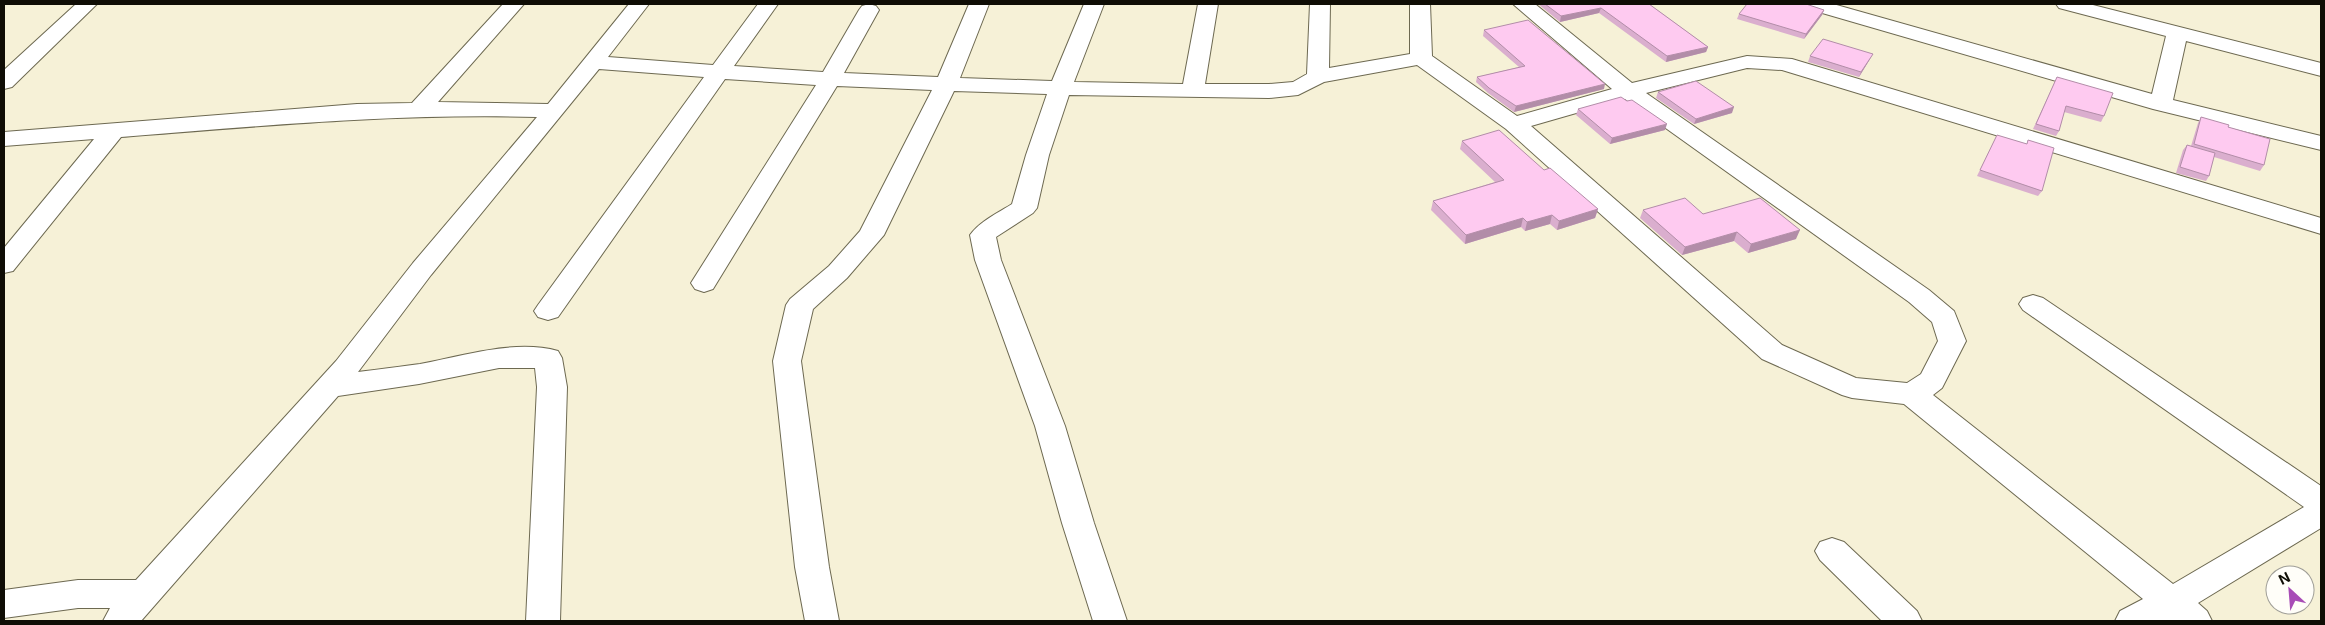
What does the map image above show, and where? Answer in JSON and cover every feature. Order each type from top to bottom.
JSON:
[{"type":"street","points":[[4,82],[86,4]]},
{"type":"street","points":[[418,110],[514,4]]},
{"type":"street","points":[[548,312],[768,4]]},
{"type":"street","points":[[822,621],[812,567],[786,361],[797,314],[800,305],[838,272],[871,235],[947,83],[979,4]]},
{"type":"street","points":[[1094,4],[1059,88],[1031,174],[1024,208],[1000,222],[983,235],[988,260],[1050,426],[1078,523],[1110,621]]},
{"type":"street","points":[[1193,90],[1208,4]]},
{"type":"street","points":[[1318,77],[1320,4]]},
{"type":"street","points":[[1420,4],[1421,58]]},
{"type":"street","points":[[1523,4],[1628,91],[1918,296],[1944,318],[1952,341],[1932,381],[1912,394]]},
{"type":"street","points":[[1812,4],[2161,104],[2321,143]]},
{"type":"street","points":[[2066,4],[2321,68]]},
{"type":"street","points":[[704,283],[830,79],[869,10]]},
{"type":"street","points":[[120,621],[346,368],[422,269],[554,111],[631,14]]},
{"type":"street","points":[[2161,104],[2178,32]]},
{"type":"street","points":[[592,62],[720,73],[830,79],[1059,88],[1269,91],[1298,88],[1318,77],[1421,58],[1514,124],[1772,352],[1814,373],[1852,388],[1912,394],[2183,612]]},
{"type":"street","points":[[1514,124],[1628,91],[1747,62],[1784,64],[2321,226]]},
{"type":"street","points":[[4,139],[319,114],[418,110],[554,111]]},
{"type":"street","points":[[4,265],[113,131]]},
{"type":"street","points":[[2033,304],[2321,502]]},
{"type":"street","points":[[328,387],[419,374],[500,358],[548,358],[552,388],[543,621]]},
{"type":"street","points":[[2132,621],[2183,612],[2321,512]]},
{"type":"street","points":[[1832,551],[1905,621]]},
{"type":"street","points":[[4,604],[78,594],[143,594]]},
{"type":"building","points":[[1545,4],[1649,4],[1708,47],[1667,56],[1601,8],[1561,16]]},
{"type":"building","points":[[1747,4],[1806,4],[1824,10],[1806,34],[1739,14]]},
{"type":"building","points":[[1528,20],[1605,84],[1516,106],[1489,88],[1477,77],[1525,66],[1484,30]]},
{"type":"building","points":[[1823,39],[1873,54],[1861,72],[1810,56]]},
{"type":"building","points":[[2057,77],[2113,93],[2104,116],[2066,106],[2059,131],[2036,124]]},
{"type":"building","points":[[1696,81],[1734,107],[1696,119],[1658,92]]},
{"type":"building","points":[[1621,97],[1627,101],[1632,100],[1667,124],[1612,138],[1578,109]]},
{"type":"building","points":[[2201,117],[2270,139],[2264,165],[2194,144]]},
{"type":"building","points":[[1499,130],[1544,170],[1550,168],[1598,209],[1559,221],[1552,215],[1527,222],[1523,218],[1466,235],[1433,201],[1504,180],[1462,141]]},
{"type":"building","points":[[1997,135],[2027,144],[2028,140],[2054,148],[2042,191],[1980,170]]},
{"type":"building","points":[[2187,145],[2215,153],[2209,176],[2180,167]]},
{"type":"building","points":[[1685,198],[1703,214],[1760,198],[1800,230],[1751,244],[1737,232],[1685,247],[1643,210]]}]
